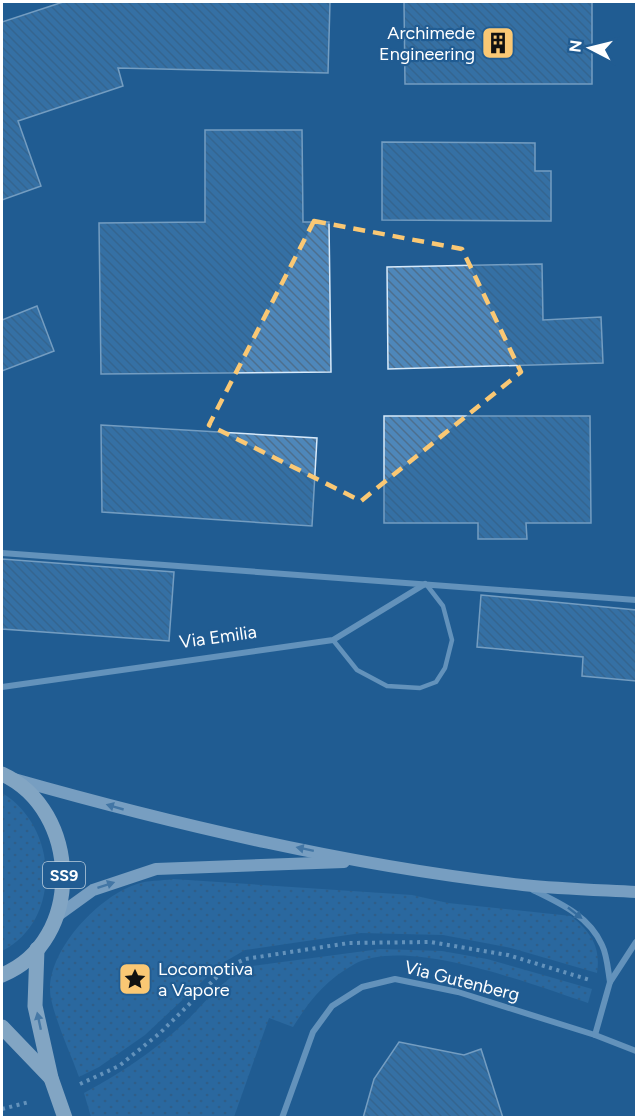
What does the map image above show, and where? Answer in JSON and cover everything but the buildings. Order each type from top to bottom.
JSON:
[{"type":"main road","points":[[6,776],[142,815],[362,861],[524,885],[636,892]]},
{"type":"main road","name":"SS9","points":[[2,975],[37,949],[57,916],[65,877],[59,838],[40,804],[6,776]]},
{"type":"main road","points":[[57,916],[93,890],[156,869],[362,861]]},
{"type":"main road","name":"SS9","points":[[37,949],[35,1006],[51,1078],[65,1118]]},
{"type":"main road","name":"SS9","points":[[2,1027],[51,1078]]},
{"type":"street","points":[[2,552],[636,600]]},
{"type":"street","name":"Via Emilia","points":[[2,687],[333,640],[426,584]]},
{"type":"street","points":[[524,885],[572,910],[587,923],[602,945],[610,982]]},
{"type":"street","points":[[595,1035],[610,982],[636,942]]},
{"type":"street","name":"Via Gutenberg","points":[[282,1118],[313,1032],[332,1006],[362,987],[395,979],[459,992],[595,1035],[636,1051]]},
{"type":"lane","points":[[333,640],[357,670],[387,686],[420,688],[436,682],[445,668],[452,640],[443,606],[426,584]]},
{"type":"path","points":[[80,1084],[119,1066],[160,1033],[226,968],[245,959],[349,943],[430,942],[508,955],[590,980]]},
{"type":"path","points":[[2,1109],[29,1102]]},
{"type":"highlighted area","points":[[314,221],[462,249],[521,372],[361,501],[209,425]]},
{"type":"shaded area","points":[[2,793],[21,808],[34,827],[43,849],[46,873],[44,896],[36,918],[22,937],[2,951]]},
{"type":"shaded area","points":[[173,879],[412,895],[448,903],[571,916],[584,928],[593,941],[597,955],[597,973],[511,948],[443,935],[361,933],[245,950],[226,961],[209,975],[145,1035],[99,1067],[79,1077],[51,999],[51,982],[55,964],[64,946],[76,930],[106,901],[137,884]]},
{"type":"shaded area","points":[[380,949],[442,951],[487,959],[592,989],[588,1003],[469,966],[436,959],[404,956],[376,957],[353,965],[334,977],[305,1008],[293,1027],[269,1018],[234,1117],[91,1117],[84,1093],[123,1070],[160,1044],[233,976],[253,966]]},
{"type":"place","name":"Archimede Engineering","points":[[498,43]]},
{"type":"place","name":"Locomotiva a Vapore","points":[[135,979]]}]
